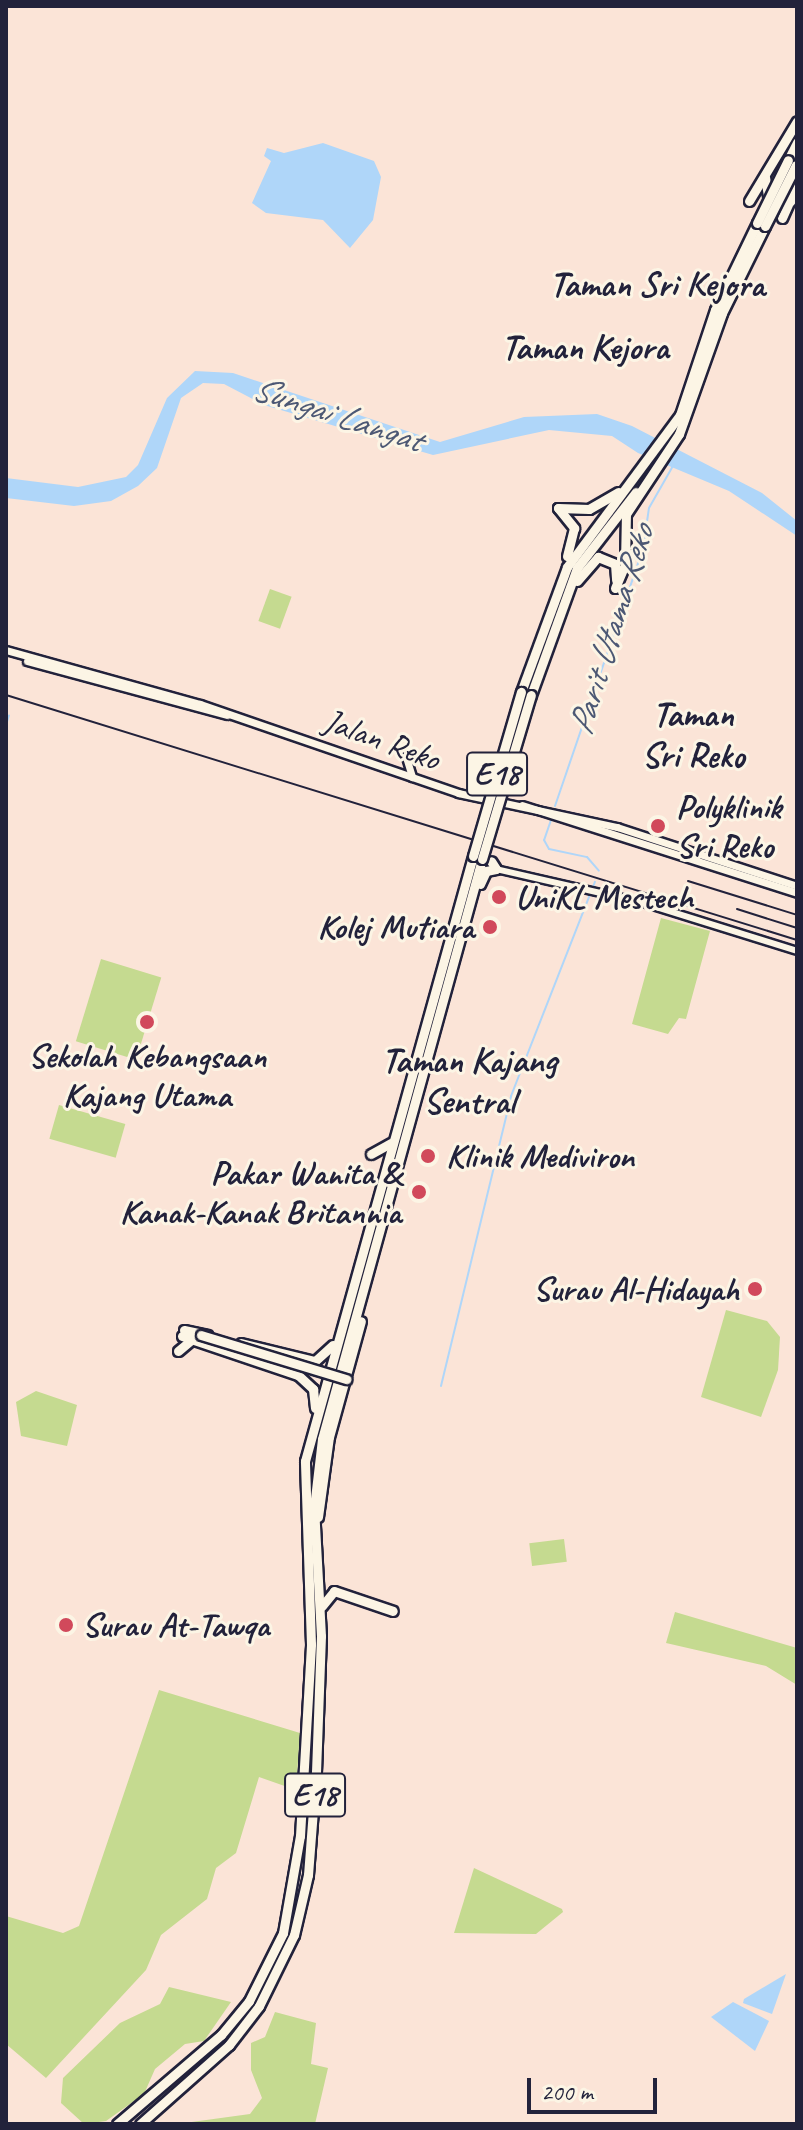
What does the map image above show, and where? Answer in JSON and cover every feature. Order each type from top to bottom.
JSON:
[{"type":"highway","points":[[749,201],[797,121]]},
{"type":"highway","name":"E18","points":[[117,2124],[221,2035],[249,2001],[283,1933],[294,1891],[311,1644],[303,1484],[315,1420],[393,1142],[488,863],[526,694],[552,625],[577,568],[650,478],[685,423],[722,313],[794,163],[797,142]]},
{"type":"highway","points":[[771,163],[766,193],[776,202],[790,201]]},
{"type":"highway","name":"E18","points":[[140,2124],[229,2045],[259,2006],[294,1935],[310,1855],[321,1636],[314,1534],[322,1439],[465,916],[488,863],[526,694],[558,586],[578,548],[640,473],[680,415],[722,292],[794,163]]},
{"type":"highway","points":[[782,218],[797,184]]},
{"type":"highway","points":[[552,625],[591,560],[605,557],[615,564],[615,588],[625,564],[626,514],[650,478]]},
{"type":"highway","points":[[558,586],[575,534],[558,508],[595,507],[631,483]]},
{"type":"highway","points":[[465,916],[488,863]]},
{"type":"highway","points":[[384,1174],[371,1154],[393,1142]]},
{"type":"highway","points":[[314,1534],[329,1437],[363,1315],[384,1220]]},
{"type":"highway","points":[[193,1336],[315,1361],[340,1331]]},
{"type":"highway","points":[[193,1336],[346,1382]]},
{"type":"highway","points":[[178,1351],[193,1336]]},
{"type":"highway","points":[[193,1336],[305,1379],[315,1395],[315,1420]]},
{"type":"highway","points":[[321,1636],[323,1598],[331,1591],[393,1611]]},
{"type":"main road","name":"Jalan Reko","points":[[6,652],[139,687],[412,778],[668,842],[797,886]]},
{"type":"main road","name":"Jalan Reko","points":[[6,652],[227,715]]},
{"type":"main road","points":[[131,678],[139,687]]},
{"type":"main road","points":[[390,770],[406,757],[412,778]]},
{"type":"main road","name":"Jalan Reko","points":[[521,804],[797,893]]},
{"type":"main road","points":[[488,863],[797,951]]},
{"type":"green space","points":[[270,589],[292,597],[280,629],[258,621]]},
{"type":"green space","points":[[661,918],[710,931],[686,1019],[679,1018],[668,1034],[632,1024]]},
{"type":"green space","points":[[101,959],[161,977],[136,1060],[76,1041]]},
{"type":"green space","points":[[59,1105],[125,1124],[116,1158],[49,1139]]},
{"type":"green space","points":[[726,1310],[767,1321],[780,1337],[778,1370],[761,1417],[701,1397]]},
{"type":"green space","points":[[36,1391],[77,1405],[67,1446],[21,1436],[16,1402]]},
{"type":"green space","points":[[564,1539],[567,1562],[532,1566],[529,1543]]},
{"type":"green space","points":[[675,1612],[797,1648],[797,1685],[766,1666],[666,1643]]},
{"type":"green space","points":[[159,1690],[300,1733],[296,1790],[259,1777],[236,1853],[216,1868],[207,1899],[161,1935],[146,1970],[46,2078],[6,2044],[6,1916],[63,1933],[79,1926]]},
{"type":"green space","points":[[474,1868],[563,1912],[536,1934],[454,1933]]},
{"type":"green space","points":[[169,1987],[231,2002],[204,2041],[185,2044],[155,2069],[144,2094],[106,2121],[84,2124],[61,2103],[63,2078],[120,2023],[160,2004]]},
{"type":"green space","points":[[275,2012],[316,2023],[311,2064],[328,2068],[315,2124],[177,2124],[250,2114],[262,2098],[251,2070],[251,2043],[265,2037]]},
{"type":"water","points":[[323,143],[374,161],[381,177],[373,220],[350,248],[323,220],[266,213],[252,203],[271,161],[264,156],[267,148],[284,153]]},
{"type":"water","name":"Sungai Langat","points":[[195,371],[233,373],[440,442],[524,417],[597,414],[632,426],[762,493],[797,521],[797,536],[729,491],[638,453],[612,436],[549,430],[433,455],[264,405],[224,384],[203,383],[181,398],[157,468],[138,486],[111,501],[74,506],[6,498],[6,478],[78,487],[126,477],[138,465],[167,398]]},
{"type":"water","points":[[786,1974],[772,2014],[743,2003],[744,1999]]},
{"type":"water","points":[[733,2002],[769,2021],[755,2051],[711,2017]]},
{"type":"waterway","name":"Parit Utama Reko","points":[[555,806],[643,549],[649,508],[674,464]]},
{"type":"waterway","points":[[6,725],[9,715]]},
{"type":"waterway","name":"Parit Utama Reko","points":[[551,820],[544,840],[549,849],[587,857],[599,871]]},
{"type":"waterway","name":"Parit Utama Reko","points":[[441,1386],[511,1096],[595,882]]},
{"type":"railway","points":[[6,695],[797,940]]},
{"type":"railway","points":[[688,881],[797,915]]},
{"type":"railway","points":[[737,909],[797,928]]},
{"type":"place","name":"Polyklinik Sri Reko","points":[[658,826]]},
{"type":"place","name":"UniKL Mestech","points":[[499,897]]},
{"type":"place","name":"Kolej Mutiara","points":[[490,927]]},
{"type":"place","name":"Sekolah Kebangsaan Kajang Utama","points":[[147,1022]]},
{"type":"place","name":"Klinik Mediviron","points":[[428,1156]]},
{"type":"place","name":"Pakar Wanita & Kanak-Kanak Britannia","points":[[419,1192]]},
{"type":"place","name":"Surau Al-Hidayah","points":[[755,1289]]},
{"type":"place","name":"Surau At-Tawqa","points":[[66,1625]]},
{"type":"district","name":"Taman Sri Kejora","points":[[657,285]]},
{"type":"district","name":"Taman Kejora","points":[[585,348]]},
{"type":"district","name":"Taman Sri Reko","points":[[693,734]]},
{"type":"district","name":"Taman Kajang Sentral","points":[[469,1080]]}]
